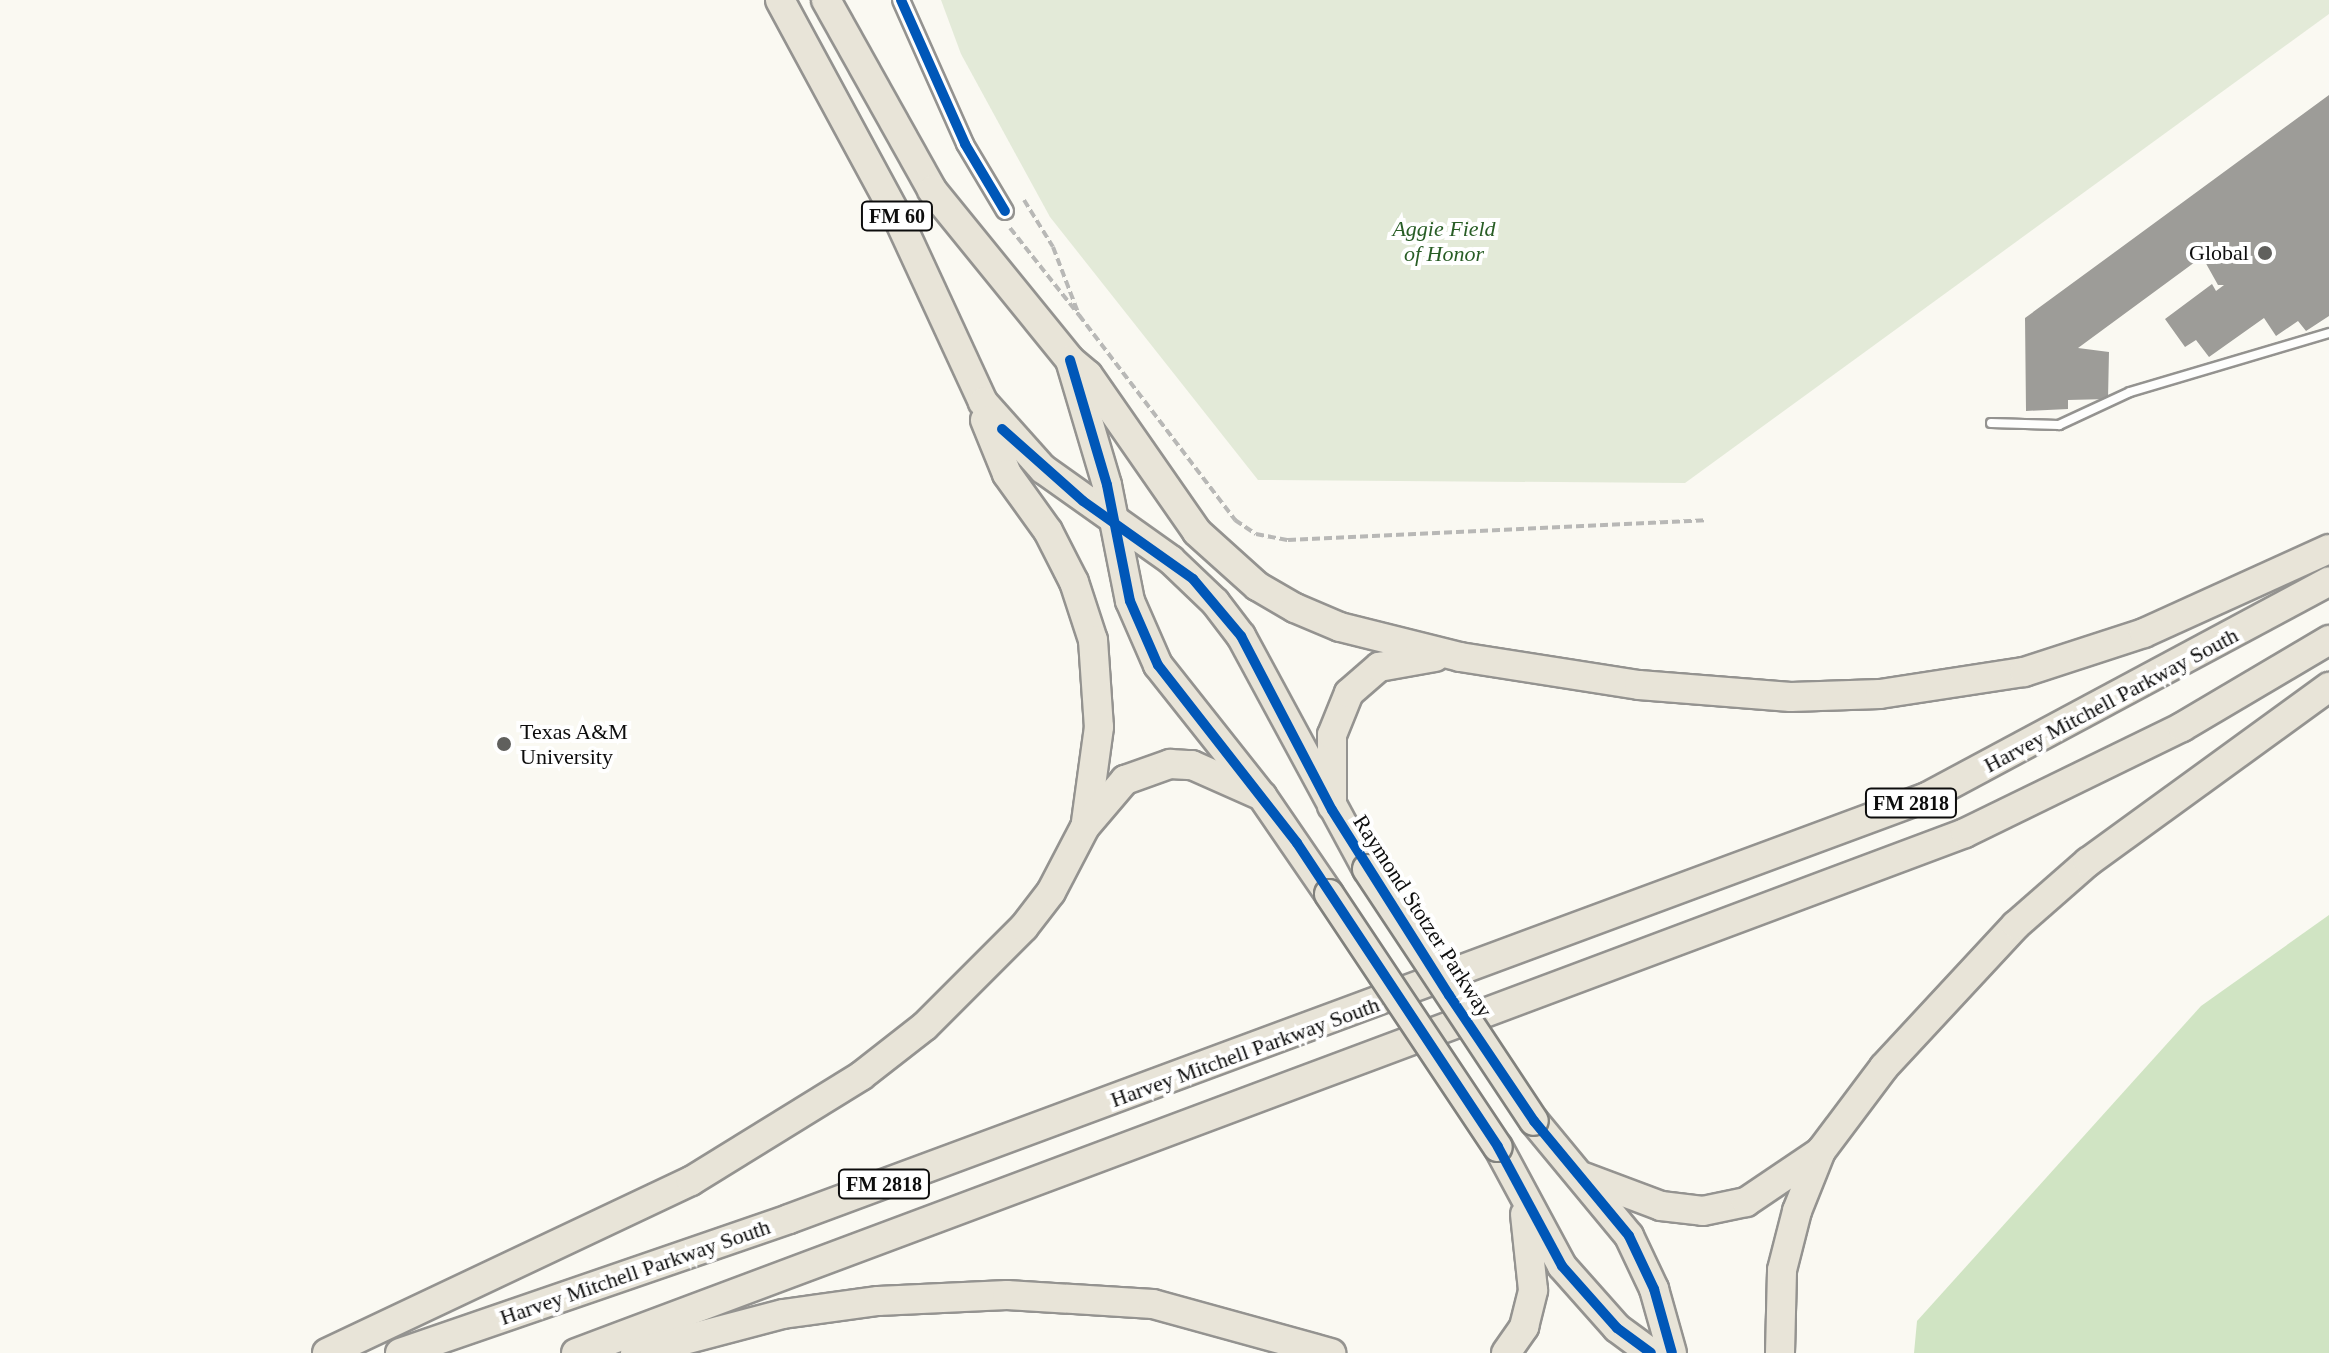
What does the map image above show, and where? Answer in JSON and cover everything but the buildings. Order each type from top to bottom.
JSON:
[{"type":"highway","name":"Raymond Stotzer Parkway","points":[[780,0],[899,220],[965,374],[1002,429],[1114,522],[1171,560],[1215,602],[1241,636],[1332,810],[1367,869],[1534,1121],[1629,1236],[1654,1289],[1672,1353]]},
{"type":"highway","name":"FM 60","points":[[826,0],[932,190],[1070,360],[1114,522],[1130,601],[1158,665],[1262,796],[1329,894],[1498,1147],[1562,1266],[1608,1319],[1651,1353]]},
{"type":"highway","points":[[841,0],[868,49],[875,88]]},
{"type":"highway","points":[[1070,360],[1088,375],[1197,532],[1257,586],[1317,619],[1460,657],[1718,694],[1880,694],[2024,672],[2144,633],[2329,549]]},
{"type":"highway","points":[[965,374],[1007,474],[1048,531],[1085,609],[1099,727],[1085,827]]},
{"type":"highway","name":"Harvey Mitchell Parkway South","points":[[400,1353],[848,1197],[1927,797],[2329,581]]},
{"type":"highway","name":"FM 2818","points":[[576,1353],[1965,833],[2182,727],[2329,640]]},
{"type":"highway","points":[[1332,810],[1332,735],[1349,693],[1397,660],[1460,657]]},
{"type":"highway","points":[[1780,1353],[1782,1270],[1821,1151],[1884,1067],[2016,925],[2088,862],[2329,687]]},
{"type":"highway","points":[[327,1353],[691,1181],[861,1076],[925,1026],[1024,927],[1051,892],[1085,827],[1125,780],[1170,764],[1213,771],[1262,796]]},
{"type":"highway","points":[[1580,1175],[1661,1206],[1703,1211],[1746,1202],[1821,1151]]},
{"type":"highway","points":[[1506,1353],[1524,1327],[1533,1290],[1521,1186]]},
{"type":"highway","points":[[635,1353],[783,1314],[878,1301],[1007,1295],[1153,1304],[1331,1353]]},
{"type":"street","points":[[901,0],[941,95],[1005,211]]},
{"type":"lane","points":[[1991,423],[2059,425],[2130,392],[2329,333]]},
{"type":"path","points":[[1024,200],[1053,247],[1079,315]]},
{"type":"path","points":[[1005,211],[1014,235],[1235,520],[1256,534],[1288,540],[1706,520]]},
{"type":"green space","name":"Aggie Field of Honor","points":[[941,0],[2329,0],[2329,14],[1685,483],[1258,480],[1050,217],[961,54]]},
{"type":"green space","points":[[2329,915],[2329,1353],[1914,1353],[1917,1321],[2201,1006]]},
{"type":"cycle path","points":[[901,0],[965,144],[1005,211]]},
{"type":"cycle path","points":[[1070,360],[1107,485],[1130,601],[1158,665],[1297,843],[1498,1147],[1562,1266],[1617,1328],[1651,1353]]},
{"type":"cycle path","points":[[1002,429],[1083,501],[1193,579],[1241,636],[1332,810],[1449,995],[1534,1121],[1629,1236],[1654,1289],[1672,1353]]},
{"type":"place","name":"Global","points":[[2265,253]]},
{"type":"place","name":"Texas A&M University","points":[[504,744]]}]
